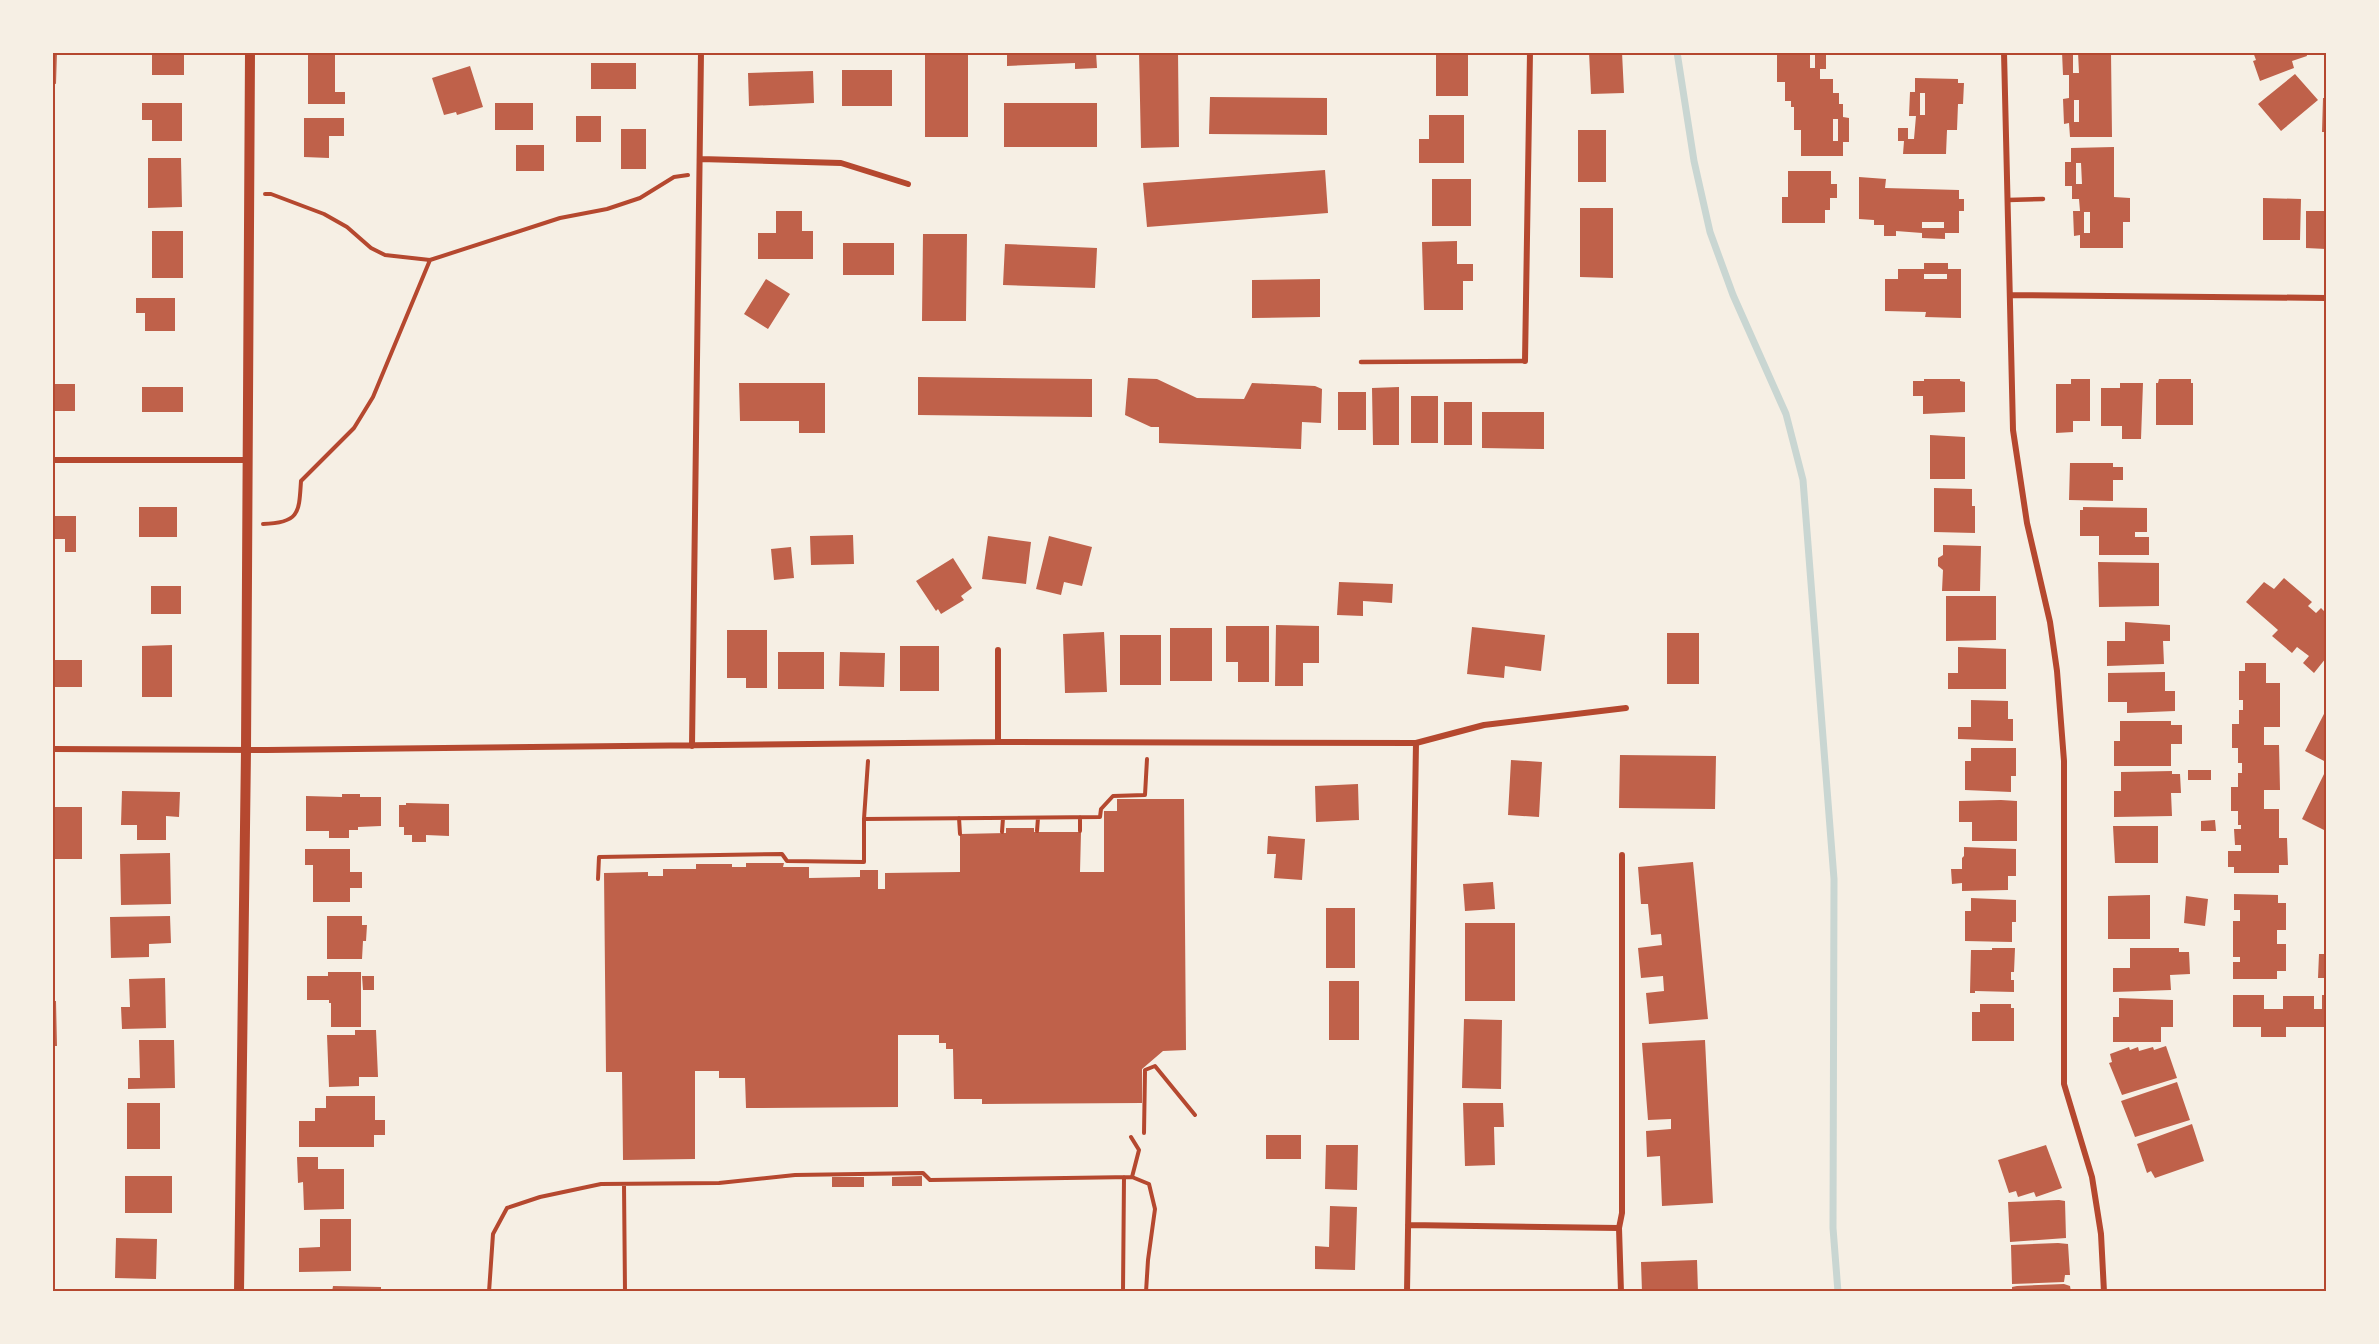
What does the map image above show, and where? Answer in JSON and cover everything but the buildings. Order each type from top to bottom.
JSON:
[{"type":"street","points":[[239,1292],[246,750],[250,52]]},
{"type":"street","points":[[692,746],[701,52]]},
{"type":"street","points":[[1525,361],[1530,52]]},
{"type":"street","points":[[2004,52],[2013,430],[2027,523],[2050,622],[2057,671],[2064,761],[2064,1084],[2092,1177],[2101,1234],[2104,1292]]},
{"type":"street","points":[[700,159],[841,163],[908,184]]},
{"type":"street","points":[[2010,296],[2326,298]]},
{"type":"street","points":[[52,460],[246,460]]},
{"type":"street","points":[[998,650],[998,742]]},
{"type":"street","points":[[52,748],[246,750],[998,742],[1416,743],[1484,724],[1626,708]]},
{"type":"street","points":[[1407,1292],[1416,743]]},
{"type":"street","points":[[1621,1292],[1618,1228],[1622,1213],[1622,855]]},
{"type":"street","points":[[1408,1225],[1618,1228]]},
{"type":"lane","points":[[2008,200],[2043,199]]},
{"type":"lane","points":[[1361,362],[1525,361]]},
{"type":"path","points":[[249,193],[271,194],[324,214],[347,227],[371,248],[386,255],[430,260],[560,218],[607,209],[640,198],[674,177],[700,173]]},
{"type":"path","points":[[246,524],[267,524],[286,520],[294,516],[299,509],[301,481],[354,428],[372,397],[430,260]]},
{"type":"path","points":[[864,819],[1100,817],[1101,809],[1113,796],[1145,795],[1147,759]]},
{"type":"path","points":[[598,879],[599,857],[782,855],[788,861],[864,862],[868,761]]},
{"type":"path","points":[[1080,817],[1080,831]]},
{"type":"path","points":[[959,818],[960,834]]},
{"type":"path","points":[[1002,832],[1003,818]]},
{"type":"path","points":[[1038,818],[1038,831]]},
{"type":"path","points":[[1144,1133],[1145,1070],[1155,1066],[1195,1115]]},
{"type":"path","points":[[1131,1137],[1139,1150],[1132,1177]]},
{"type":"path","points":[[489,1292],[493,1234],[507,1208],[540,1197],[601,1184],[719,1183],[795,1175],[923,1173],[930,1180],[1132,1177],[1149,1184],[1155,1209],[1146,1292]]},
{"type":"path","points":[[1123,1292],[1124,1177]]},
{"type":"path","points":[[624,1184],[625,1292]]},
{"type":"waterway","points":[[1677,52],[1694,161],[1710,232],[1733,295],[1786,414],[1803,480],[1834,879],[1833,1228],[1838,1292]]}]
